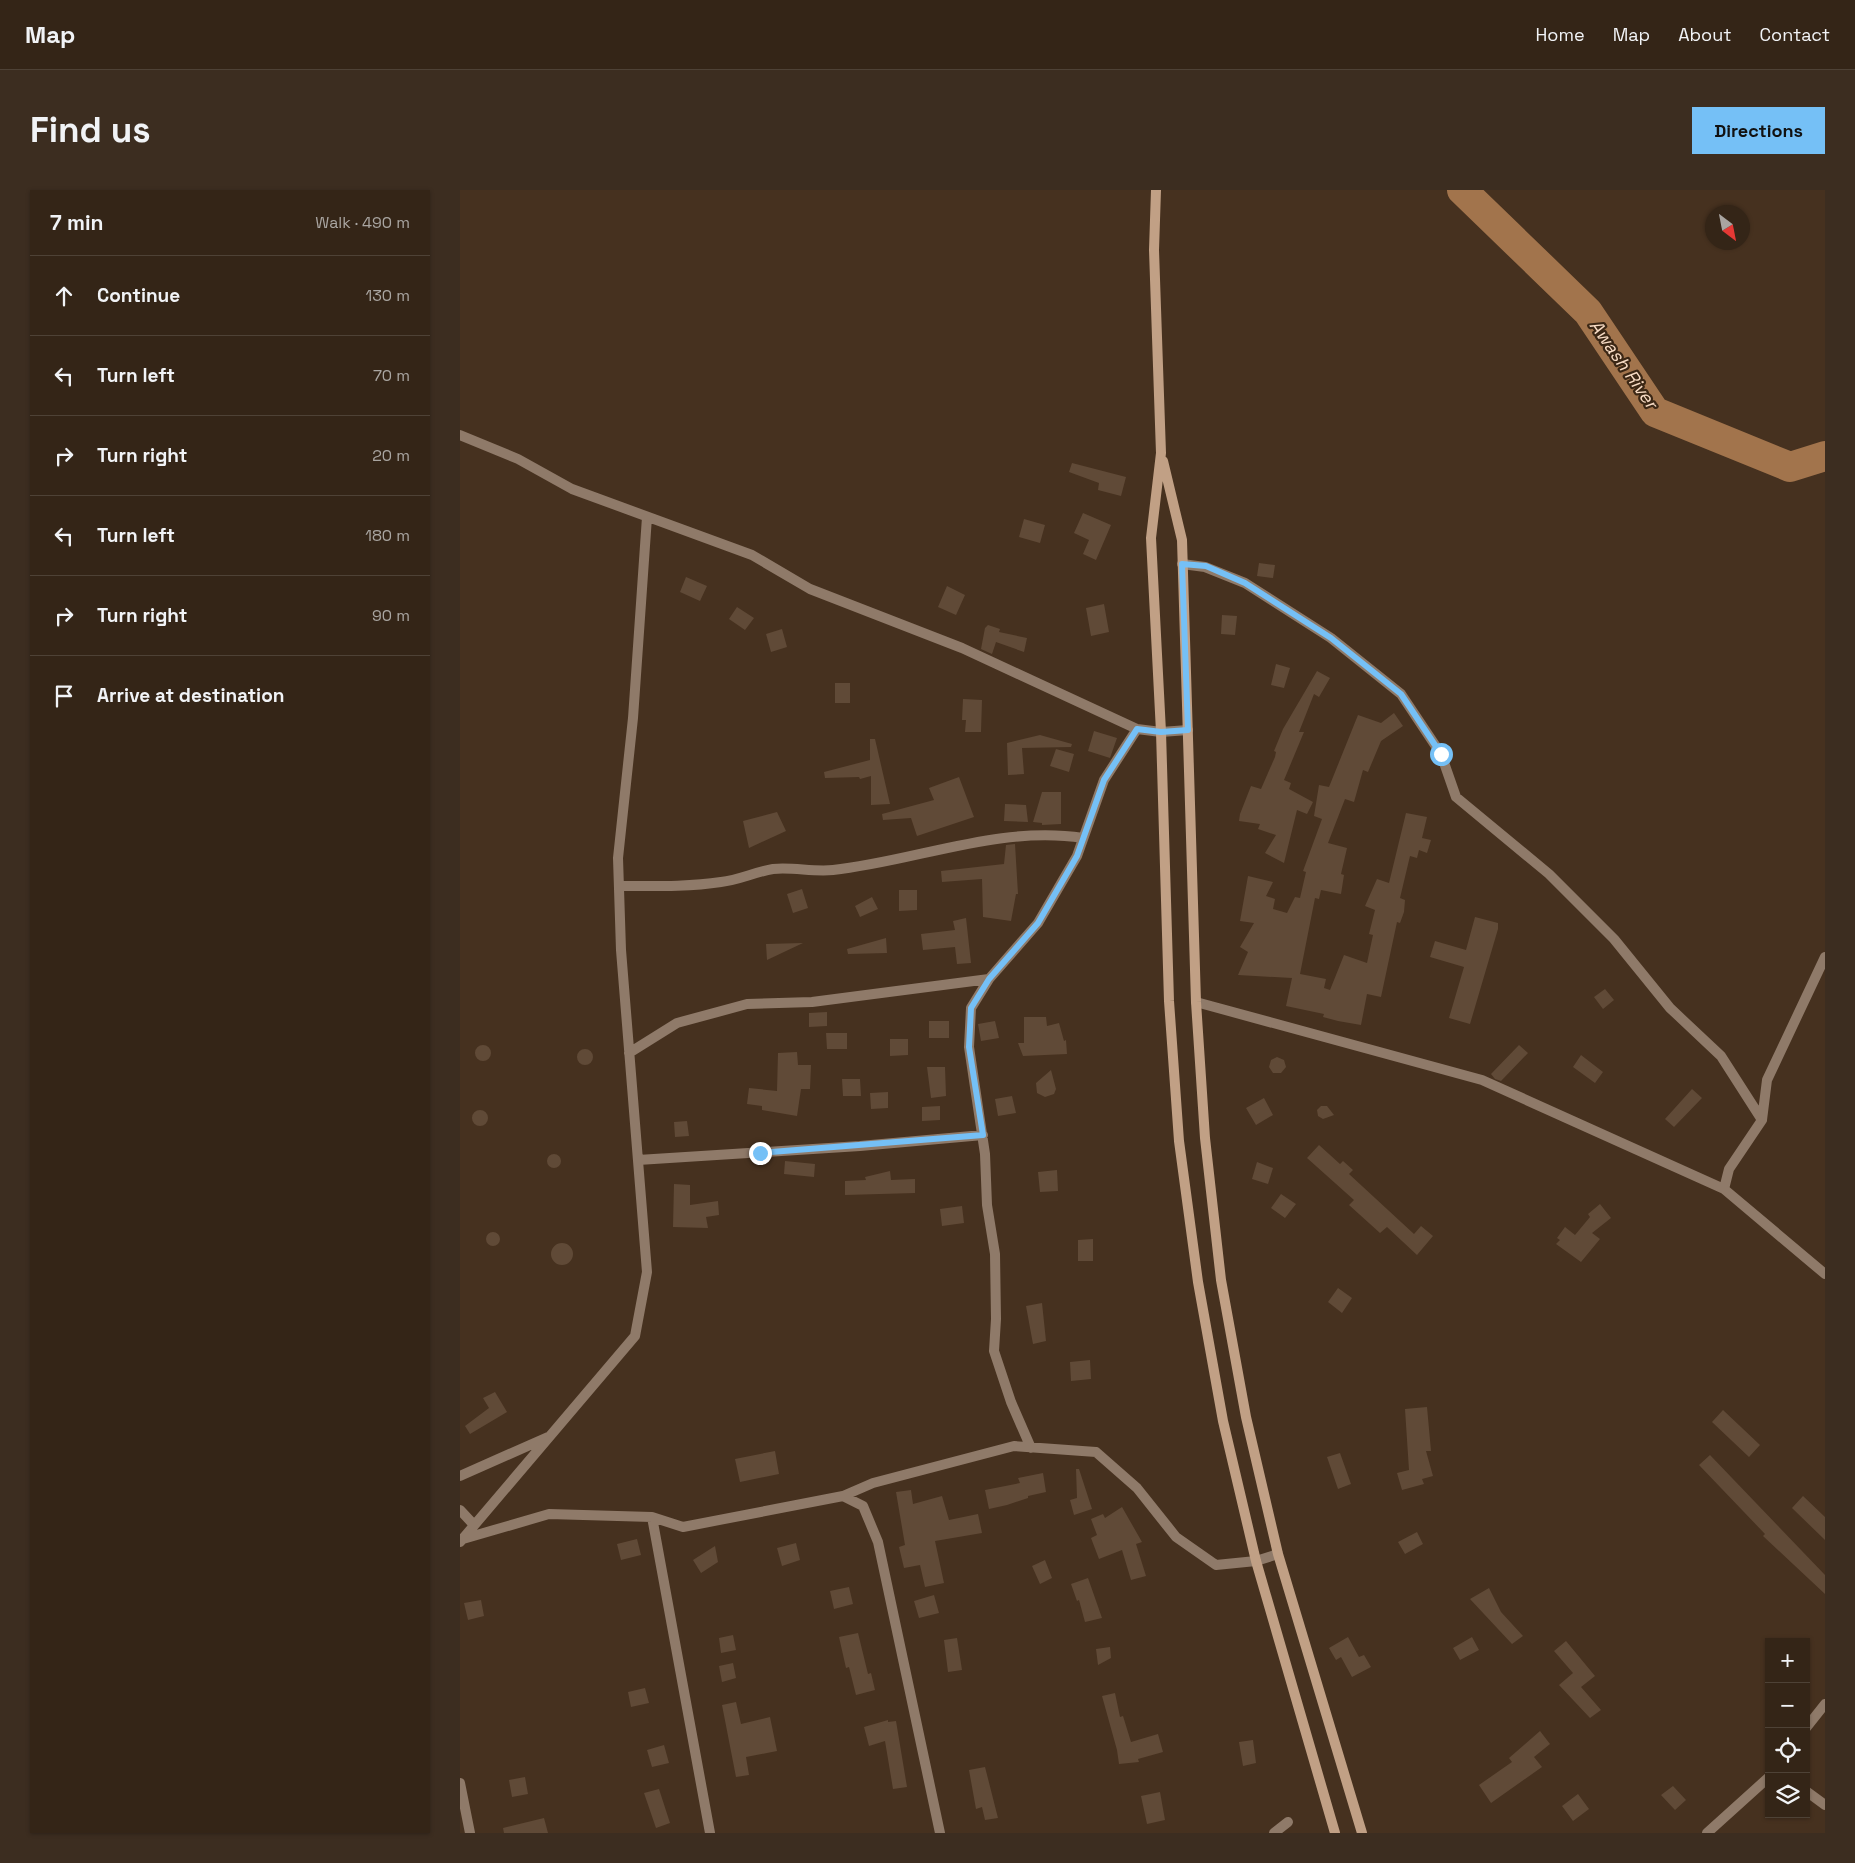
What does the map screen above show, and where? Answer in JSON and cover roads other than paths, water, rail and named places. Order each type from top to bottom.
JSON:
[{"type":"main road","points":[[1156,190],[1154,250],[1161,453],[1151,538],[1161,732],[1169,1001],[1179,1141],[1198,1282],[1223,1421],[1256,1561],[1335,1833]]},
{"type":"main road","points":[[1161,453],[1182,540],[1196,1002],[1205,1138],[1221,1280],[1246,1417],[1278,1554],[1362,1833]]},
{"type":"street","points":[[460,435],[518,459],[572,489],[752,555],[810,589],[962,648],[1137,729],[1161,732],[1188,730]]},
{"type":"street","points":[[461,1541],[635,1336],[646,1272],[621,950],[618,858],[632,718],[647,517]]},
{"type":"street","points":[[1182,564],[1206,566],[1245,583],[1331,638],[1401,694],[1441,754],[1456,797],[1549,874],[1614,939],[1670,1008],[1721,1056],[1762,1120]]},
{"type":"street","points":[[1030,1448],[1011,1402],[994,1351],[996,1319],[995,1254],[987,1205],[983,1135],[969,1047],[971,1008],[989,979],[1038,923],[1077,856],[1104,780],[1137,729]]},
{"type":"street","points":[[619,886],[722,882],[771,870],[798,868],[831,870],[943,848],[1015,837],[1066,835],[1083,838]]},
{"type":"street","points":[[1724,1189],[1729,1169],[1762,1120],[1767,1080],[1825,958]]},
{"type":"street","points":[[629,1053],[677,1023],[747,1004],[812,1002],[989,979]]},
{"type":"street","points":[[1196,1002],[1482,1080],[1724,1189],[1825,1274]]},
{"type":"street","points":[[638,1160],[842,1147],[983,1135]]},
{"type":"street","points":[[460,1476],[550,1436]]},
{"type":"street","points":[[461,1541],[548,1514],[652,1517],[683,1527],[843,1496],[874,1484],[1014,1446],[1096,1452],[1137,1488],[1176,1537],[1216,1565],[1256,1561],[1278,1554]]},
{"type":"street","points":[[843,1496],[863,1506],[878,1542],[940,1833]]},
{"type":"street","points":[[460,1510],[474,1525]]},
{"type":"street","points":[[652,1517],[710,1833]]},
{"type":"street","points":[[1810,1723],[1825,1704]]},
{"type":"street","points":[[1707,1833],[1765,1781]]},
{"type":"street","points":[[460,1782],[470,1833]]},
{"type":"street","points":[[1810,1794],[1825,1805]]},
{"type":"street","points":[[1274,1833],[1288,1822]]},
{"type":"waterway","name":"Awash River","points":[[1462,190],[1588,312],[1655,412],[1790,467],[1825,456]]}]
